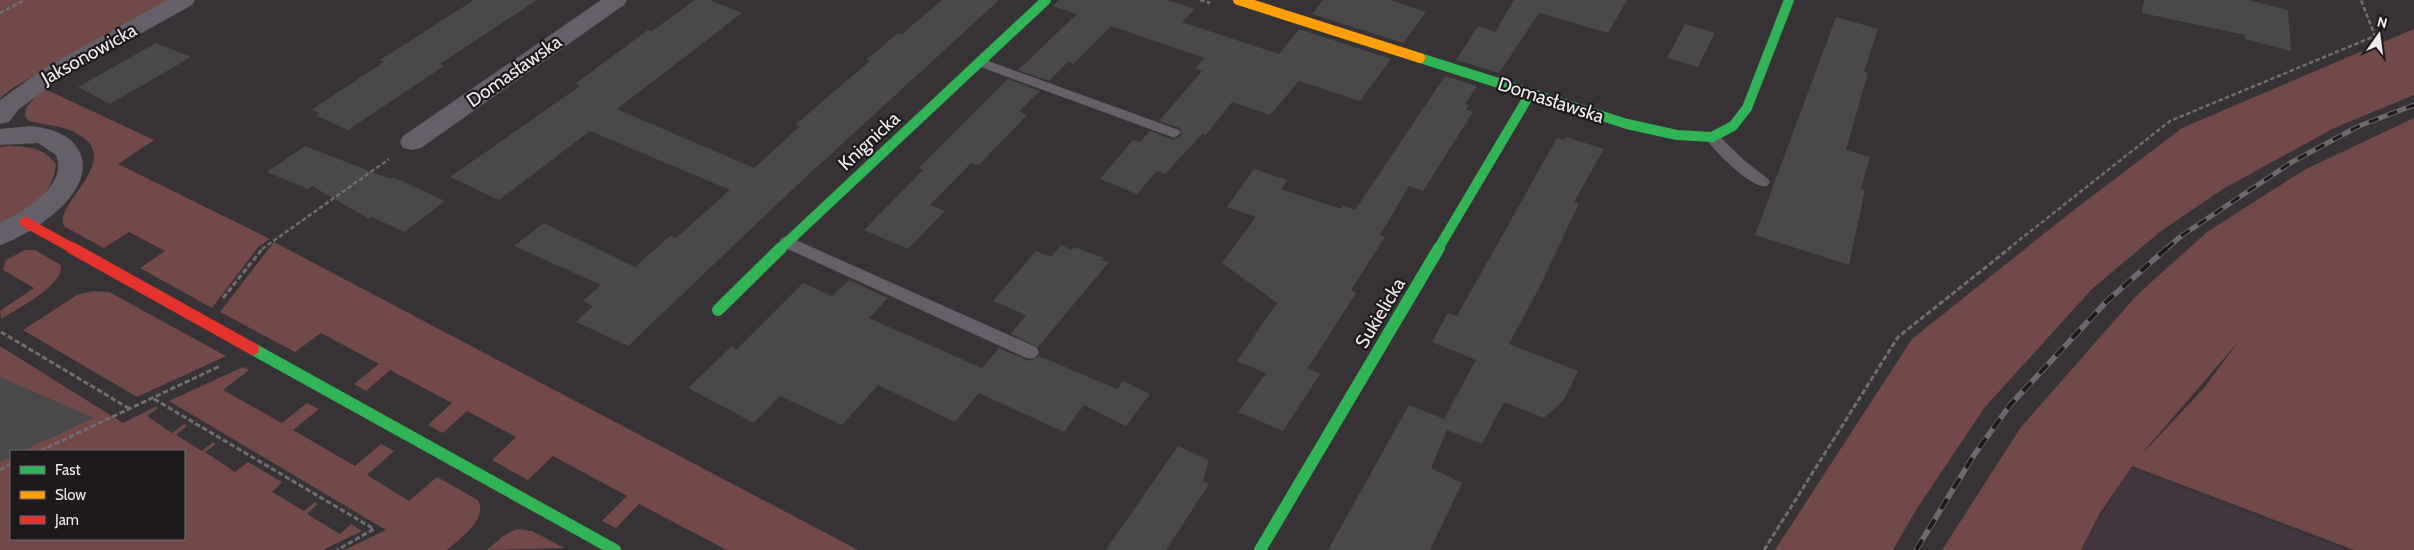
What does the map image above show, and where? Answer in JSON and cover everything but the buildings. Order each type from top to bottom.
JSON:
[{"type":"street","name":"Jaksonowicka","points":[[0,116],[3,109],[38,82],[184,0]]},
{"type":"street","name":"Domasławska","points":[[412,142],[616,0]]},
{"type":"street","name":"Knignicka","points":[[718,310],[787,242],[1046,0]]},
{"type":"street","name":"Domasławska","points":[[1238,0],[1626,124],[1677,135],[1712,137]]},
{"type":"street","points":[[1712,137],[1733,126],[1747,108],[1790,0]]},
{"type":"street","name":"Sukielicka","points":[[1260,550],[1530,94]]},
{"type":"street","points":[[0,137],[22,135],[48,138],[65,147],[72,162],[68,180],[57,194],[25,222],[0,236]]},
{"type":"street","points":[[25,222],[256,349],[476,475],[615,550]]},
{"type":"lane","points":[[980,62],[1174,133]]},
{"type":"lane","points":[[1712,137],[1740,166],[1762,182]]},
{"type":"lane","points":[[787,242],[1030,352]]},
{"type":"path","points":[[0,13],[25,0]]},
{"type":"path","points":[[1764,550],[1898,337],[2170,122],[2376,36],[2361,0]]},
{"type":"path","points":[[204,320],[265,246],[412,142]]},
{"type":"path","points":[[1,332],[130,409]]},
{"type":"path","points":[[42,450],[154,399],[256,349]]},
{"type":"path","points":[[154,399],[374,529],[337,550]]},
{"type":"shaded area","points":[[0,0],[171,0],[14,87],[0,98]]},
{"type":"shaded area","points":[[2414,29],[2414,95],[2334,128],[2223,189],[2161,231],[2092,289],[1985,407],[1916,510],[1893,550],[1775,550],[1912,339],[2070,213],[2182,128]]},
{"type":"shaded area","points":[[43,88],[154,140],[118,164],[270,239],[259,246],[212,308],[140,268],[165,251],[129,232],[104,248],[65,227],[63,218],[92,168],[94,155],[89,143],[74,132],[58,126],[29,121],[25,116],[26,108]]},
{"type":"shaded area","points":[[2414,118],[2414,550],[2354,550],[2132,466],[2100,513],[2081,550],[1942,550],[2021,427],[2137,295],[2207,232],[2304,170]],"holes":[[[2239,341],[2204,388],[2144,452]]]},
{"type":"shaded area","points":[[10,146],[41,151],[56,164],[50,186],[37,202],[0,227],[0,147]]},
{"type":"shaded area","points":[[274,242],[858,550],[727,550],[639,504],[616,528],[602,521],[627,496],[553,456],[528,480],[492,460],[516,437],[467,411],[443,433],[428,425],[452,403],[390,370],[366,391],[354,384],[379,364],[321,333],[295,352],[220,312]]},
{"type":"shaded area","points":[[25,250],[35,250],[61,265],[60,273],[47,289],[1,319],[0,311],[34,288],[3,270],[6,260]]},
{"type":"shaded area","points":[[93,291],[109,292],[226,356],[137,397],[23,330],[77,295]]},
{"type":"shaded area","points":[[0,346],[123,423],[155,407],[158,408],[147,416],[172,433],[184,424],[187,426],[176,435],[202,451],[213,442],[216,444],[205,452],[235,472],[248,462],[282,482],[272,492],[304,511],[315,502],[318,504],[307,514],[340,534],[351,524],[362,531],[323,550],[0,550]]},
{"type":"shaded area","points":[[243,367],[249,370],[223,390],[282,423],[307,403],[319,409],[293,430],[355,466],[381,444],[394,451],[367,475],[409,501],[437,477],[478,500],[480,507],[476,521],[447,550],[344,550],[386,530],[169,401]]},
{"type":"shaded area","points":[[2129,467],[2347,550],[2081,550]]},
{"type":"shaded area","points":[[517,529],[532,531],[565,548],[487,550],[506,534]]},
{"type":"railway","points":[[2166,249],[2181,236],[2292,162],[2359,126],[2414,105]]},
{"type":"railway","points":[[1916,550],[1974,455],[2010,405],[2107,301],[2167,248]]},
{"type":"traffic: fast","points":[[718,310],[787,242],[1046,0]]},
{"type":"traffic: fast","points":[[1420,58],[1627,124],[1677,135],[1712,137],[1733,126],[1747,108],[1789,0]]},
{"type":"traffic: fast","points":[[1260,550],[1530,94]]},
{"type":"traffic: fast","points":[[253,349],[615,550]]},
{"type":"traffic: slow","points":[[1238,0],[1420,58]]},
{"type":"traffic: jam","points":[[25,222],[253,349]]}]
